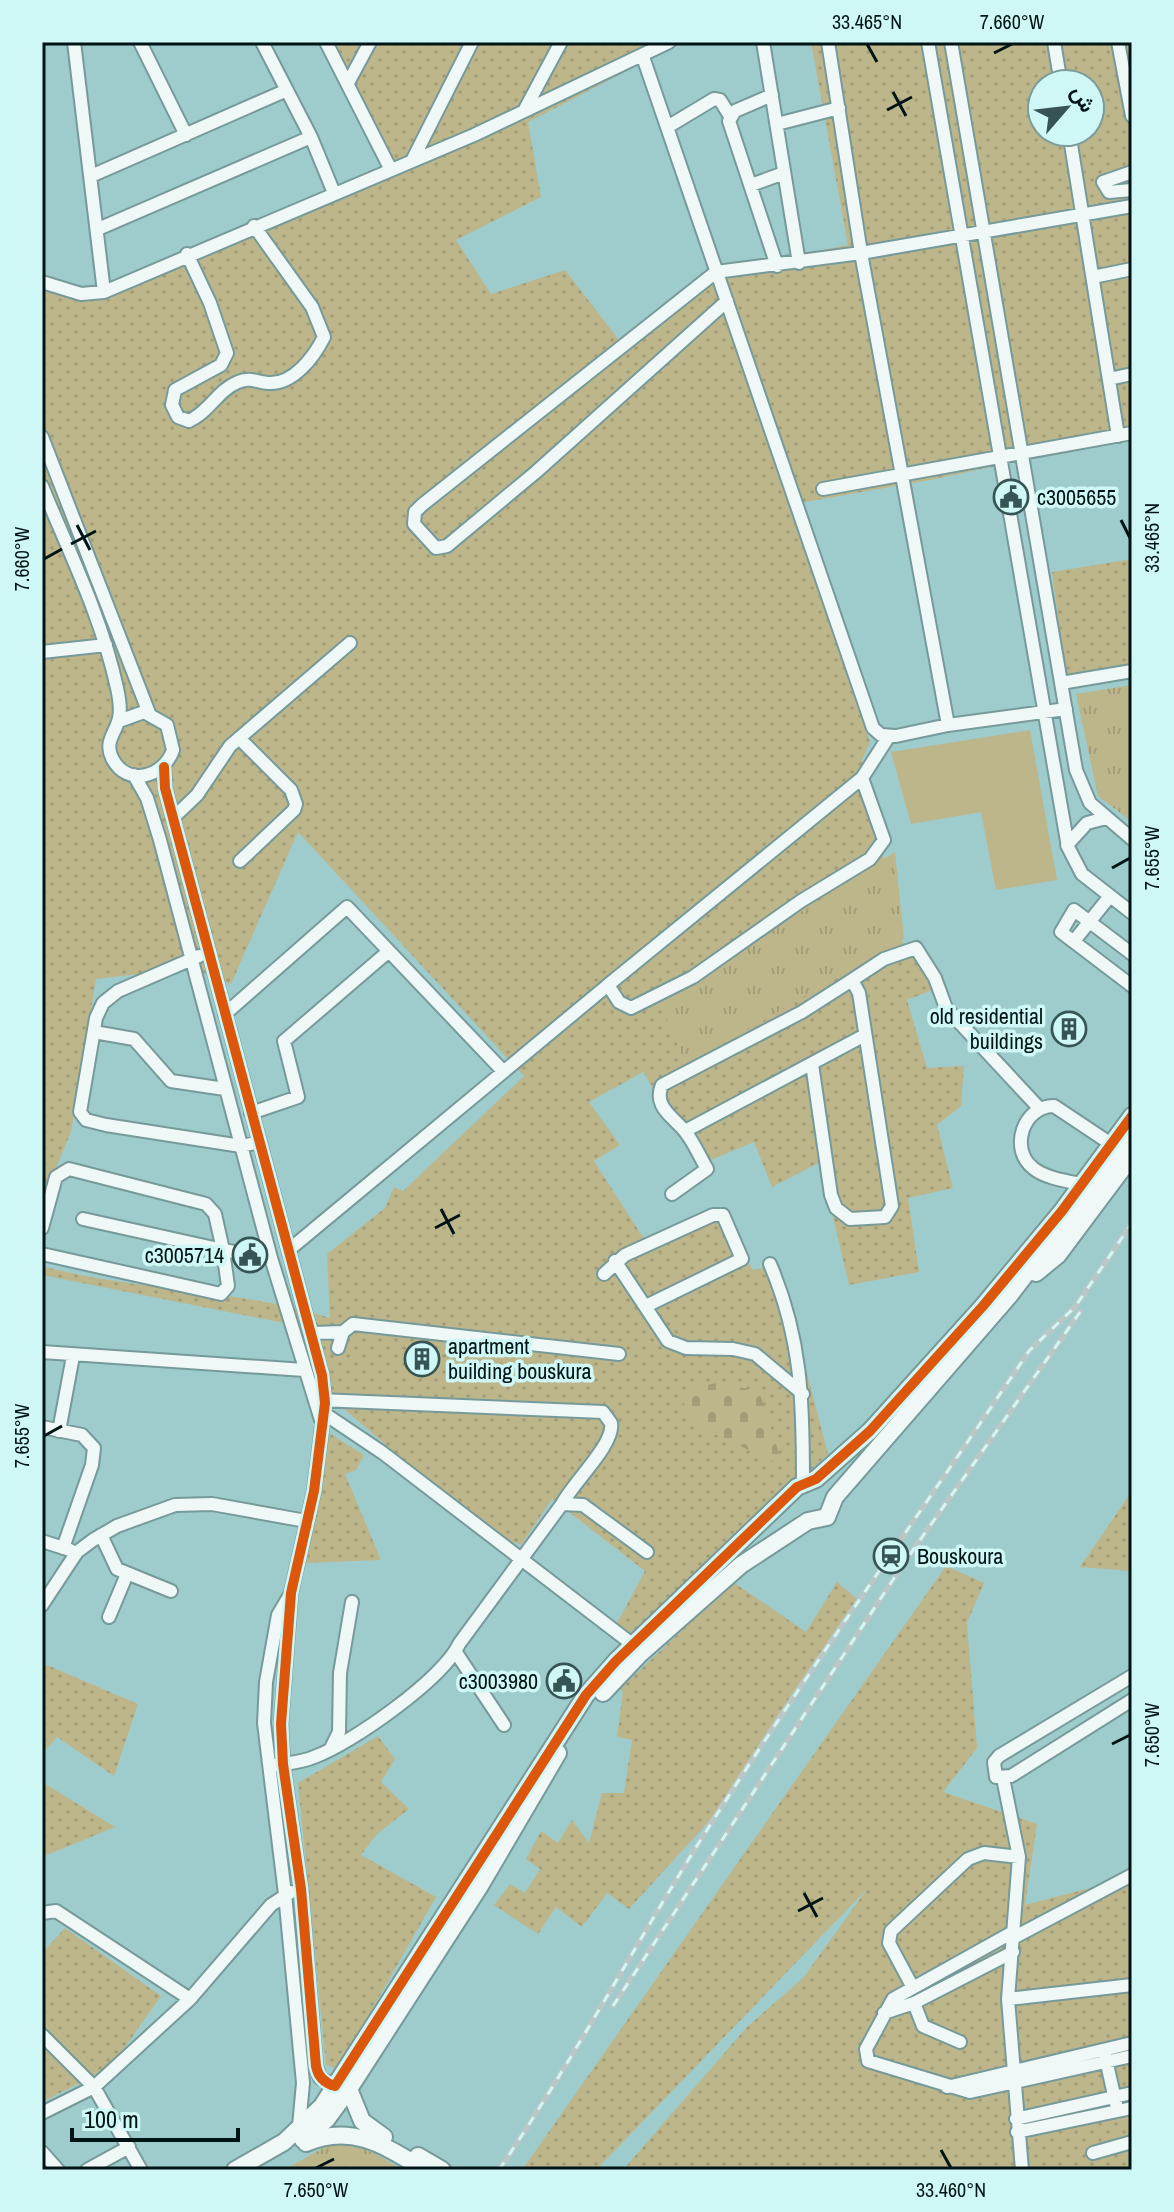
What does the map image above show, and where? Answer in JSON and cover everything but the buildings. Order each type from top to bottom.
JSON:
[{"type":"street","points":[[74,42],[104,292]]},
{"type":"street","points":[[140,42],[186,135]]},
{"type":"street","points":[[262,42],[311,137],[334,193]]},
{"type":"street","points":[[326,42],[391,170]]},
{"type":"street","points":[[348,83],[370,42]]},
{"type":"street","points":[[413,159],[472,42]]},
{"type":"street","points":[[524,111],[561,42]]},
{"type":"street","points":[[42,282],[81,294],[104,292],[187,254],[391,170],[643,57],[669,42]]},
{"type":"street","points":[[763,42],[799,263]]},
{"type":"street","points":[[828,42],[861,253],[948,725]]},
{"type":"street","points":[[928,42],[1067,845],[1082,874],[1132,913]]},
{"type":"street","points":[[951,42],[1020,451],[1083,792],[1106,818],[1132,839]]},
{"type":"street","points":[[1054,42],[1058,68]]},
{"type":"street","points":[[1118,42],[1132,116]]},
{"type":"street","points":[[643,57],[795,493],[868,718],[877,732],[889,736],[1066,709]]},
{"type":"street","points":[[91,176],[287,90]]},
{"type":"street","points":[[730,116],[772,95]]},
{"type":"street","points":[[669,126],[714,99],[720,100],[730,116],[729,125],[777,266]]},
{"type":"street","points":[[777,124],[839,108]]},
{"type":"street","points":[[98,229],[311,137]]},
{"type":"street","points":[[1072,148],[1118,436]]},
{"type":"street","points":[[1132,172],[1103,182],[1109,192],[1132,190]]},
{"type":"street","points":[[751,185],[784,173]]},
{"type":"street","points":[[727,301],[536,472],[447,546],[436,548],[414,524],[415,512],[422,505],[716,272],[799,263],[1132,206]]},
{"type":"street","points":[[187,254],[210,303],[227,353],[221,365],[175,390],[172,405],[178,417],[189,421],[238,382],[249,379],[272,383],[287,379],[304,365],[324,337],[312,307],[254,226]]},
{"type":"street","points":[[1093,277],[1132,269]]},
{"type":"street","points":[[1109,379],[1132,374]]},
{"type":"street","points":[[823,489],[1132,433]]},
{"type":"street","points":[[42,437],[149,713]]},
{"type":"street","points":[[42,486],[106,645],[117,689],[119,721]]},
{"type":"street","points":[[42,523],[73,515]]},
{"type":"street","points":[[173,818],[197,795],[220,756],[350,643]]},
{"type":"street","points":[[42,652],[106,645]]},
{"type":"street","points":[[1061,683],[1132,671]]},
{"type":"street","points":[[135,712],[149,713],[160,718],[171,733],[173,750],[164,767],[146,776],[134,775],[118,767],[109,748],[109,738],[119,721],[135,712]]},
{"type":"street","points":[[290,1249],[502,1070],[862,778],[889,736]]},
{"type":"street","points":[[239,738],[291,790],[296,804],[294,810],[240,861]]},
{"type":"street","points":[[164,767],[173,818],[312,1333],[320,1409],[314,1491],[291,1593],[281,1703],[283,1764],[301,1889],[316,2066],[335,2084],[362,2121],[425,2170]]},
{"type":"street","points":[[134,775],[147,798],[271,1258],[304,1370],[320,1409],[632,1644]]},
{"type":"street","points":[[608,985],[619,1002],[633,1008],[693,977],[799,902],[870,859],[884,840],[862,778]]},
{"type":"street","points":[[1067,845],[1087,823],[1106,818]]},
{"type":"street","points":[[1074,941],[1110,896]]},
{"type":"street","points":[[225,1014],[347,907],[502,1070]]},
{"type":"street","points":[[1132,954],[1074,910],[1061,932],[1132,986]]},
{"type":"street","points":[[672,1194],[707,1169],[685,1131],[663,1108],[659,1094],[662,1085],[802,1012],[877,963],[916,948],[935,978],[946,1008],[1040,1109]]},
{"type":"street","points":[[251,1113],[298,1097],[284,1041],[389,951]]},
{"type":"street","points":[[209,952],[107,998],[94,1032],[80,1104],[82,1117],[106,1125],[241,1146],[260,1142]]},
{"type":"street","points":[[812,1064],[824,1161],[836,1208],[850,1219],[885,1217],[892,1206],[859,993],[852,980]]},
{"type":"street","points":[[94,1032],[134,1039],[171,1081],[225,1089]]},
{"type":"street","points":[[685,1131],[865,1035]]},
{"type":"street","points":[[1082,1184],[1035,1171],[1023,1156],[1022,1132],[1030,1117],[1049,1106],[1061,1109],[1111,1144]]},
{"type":"street","points":[[279,2156],[321,2125],[335,2084],[558,1735],[595,1685],[632,1644],[804,1485],[870,1431],[983,1306],[1082,1184],[1132,1116]]},
{"type":"street","points":[[235,2170],[297,2133],[335,2084],[480,1886],[583,1716],[616,1677],[719,1583],[758,1552],[808,1521],[827,1517],[835,1497],[1016,1288],[1132,1135]]},
{"type":"street","points":[[1016,1288],[1054,1260],[1132,1156]]},
{"type":"street","points":[[42,1228],[56,1177],[69,1169],[206,1204],[215,1214],[228,1286],[221,1294],[42,1254]]},
{"type":"street","points":[[604,1274],[615,1261],[713,1215],[723,1215],[742,1259],[646,1306]]},
{"type":"street","points":[[83,1219],[271,1258]]},
{"type":"street","points":[[615,1261],[673,1344],[755,1354],[803,1394]]},
{"type":"street","points":[[770,1264],[789,1313],[803,1394],[804,1485],[793,1505],[798,1515],[808,1521]]},
{"type":"street","points":[[338,1348],[343,1332],[353,1324],[619,1354]]},
{"type":"street","points":[[312,1333],[343,1332]]},
{"type":"street","points":[[42,1352],[304,1370]]},
{"type":"street","points":[[59,1431],[73,1356]]},
{"type":"street","points":[[267,1766],[330,1750],[427,1684],[457,1654],[459,1644],[523,1560],[577,1479],[609,1441],[611,1423],[603,1412],[320,1409]]},
{"type":"street","points":[[42,1427],[86,1438],[95,1456],[63,1548]]},
{"type":"street","points":[[804,1485],[827,1483],[835,1497]]},
{"type":"street","points":[[42,1605],[77,1552],[101,1535],[117,1526],[189,1502],[243,1508],[306,1521]]},
{"type":"street","points":[[562,1504],[583,1505],[647,1552]]},
{"type":"street","points":[[101,1535],[113,1564],[127,1574],[171,1591]]},
{"type":"street","points":[[42,1541],[77,1552]]},
{"type":"street","points":[[109,1617],[127,1574]]},
{"type":"street","points":[[291,1593],[278,1615],[266,1682],[267,1766],[285,1894],[303,2083],[303,2113],[297,2133]]},
{"type":"street","points":[[330,1750],[339,1732],[340,1673],[352,1602]]},
{"type":"street","points":[[457,1654],[504,1725]]},
{"type":"street","points":[[1131,1678],[999,1756],[993,1770],[996,1777],[1003,1778],[1132,1700]]},
{"type":"street","points":[[1003,1778],[1019,1857],[1008,1999],[1022,2170]]},
{"type":"street","points":[[912,1986],[889,1943],[891,1931],[968,1859],[984,1853],[1019,1857]]},
{"type":"street","points":[[1132,1875],[912,1986],[893,1999],[865,2053],[868,2061],[970,2092],[1014,2085],[1105,2056],[1132,2043]]},
{"type":"street","points":[[42,2113],[94,2087],[190,1999],[271,1905],[285,1894],[301,1889]]},
{"type":"street","points":[[42,1913],[56,1911],[190,1999]]},
{"type":"street","points":[[884,2013],[914,2003],[1013,1952]]},
{"type":"street","points":[[1008,1999],[1132,1985]]},
{"type":"street","points":[[914,2003],[923,2026],[960,2042]]},
{"type":"street","points":[[42,2035],[94,2087],[141,2170]]},
{"type":"street","points":[[947,2087],[1014,2071],[1105,2056],[1132,2056]]},
{"type":"street","points":[[1105,2056],[1118,2111]]},
{"type":"street","points":[[303,2083],[335,2084]]},
{"type":"street","points":[[1016,2126],[1132,2093]]},
{"type":"street","points":[[1016,2126],[1132,2108]]},
{"type":"street","points":[[254,2170],[318,2138],[342,2134],[362,2136],[394,2147],[442,2170]]},
{"type":"street","points":[[1093,2153],[1132,2142]]},
{"type":"street","points":[[87,2170],[129,2147]]},
{"type":"street","points":[[42,2152],[58,2170]]},
{"type":"green space","points":[[327,42],[683,42],[528,122],[541,197],[456,240],[491,294],[565,270],[619,340],[702,273],[848,245],[811,42],[1132,42],[1132,437],[930,480],[788,505],[870,742],[862,760],[875,793],[892,929],[940,987],[907,1000],[927,1068],[964,1066],[961,1106],[937,1125],[953,1188],[908,1198],[919,1272],[849,1285],[820,1162],[772,1187],[754,1142],[701,1164],[643,1072],[589,1102],[620,1145],[594,1161],[648,1245],[714,1213],[753,1270],[779,1265],[828,1454],[628,1638],[615,1627],[645,1571],[552,1499],[521,1545],[515,1542],[509,1550],[330,1397],[314,1329],[42,1275],[42,1266],[114,1281],[259,1301],[330,1318],[327,1254],[385,1208],[394,1187],[403,1191],[524,1076],[298,832],[231,984],[191,968],[96,979],[71,1132],[42,1201],[42,280],[91,299],[395,175]]},
{"type":"green space","points":[[1132,559],[1132,664],[1066,676],[1052,572]]},
{"type":"green space","points":[[1132,685],[1132,822],[1098,796],[1076,694]]},
{"type":"green space","points":[[1030,730],[1057,880],[996,890],[981,812],[911,824],[891,752]]},
{"type":"green space","points":[[895,852],[904,939],[686,1065],[660,1003]]},
{"type":"green space","points":[[717,1383],[759,1391],[783,1466],[691,1423],[683,1401],[692,1388]]},
{"type":"green space","points":[[324,1430],[364,1455],[356,1470],[345,1474],[381,1560],[304,1563]]},
{"type":"green space","points":[[1132,1491],[1132,1571],[1080,1567]]},
{"type":"green space","points":[[946,1566],[984,1583],[967,1623],[977,1748],[943,1792],[1037,1824],[1025,1905],[1132,1877],[1132,2170],[623,2170],[747,2027],[803,1978],[867,1889],[596,2170],[522,2170]]},
{"type":"green space","points":[[733,1582],[806,1632],[837,1582],[857,1599],[712,1818],[629,1909],[607,1893],[582,1927],[556,1907],[538,1934],[494,1905],[510,1884],[525,1893],[540,1869],[526,1859],[541,1831],[558,1843],[572,1820],[589,1843],[602,1793],[624,1793],[632,1740],[617,1737],[623,1692],[620,1689]]},
{"type":"green space","points":[[42,1663],[138,1704],[114,1776],[57,1737],[42,1754]]},
{"type":"green space","points":[[378,1736],[395,1759],[381,1782],[409,1809],[376,1835],[361,1855],[436,1897],[338,2069],[326,2065],[298,1783]]},
{"type":"green space","points":[[42,1782],[115,1827],[42,1857]]},
{"type":"green space","points":[[65,1928],[161,1996],[111,2067],[42,2102],[42,1953]]},
{"type":"green space","points":[[332,2143],[368,2151],[402,2170],[284,2170]]},
{"type":"railway","points":[[499,2170],[695,1849],[776,1723],[1029,1351],[1075,1307],[1132,1223]]},
{"type":"railway","points":[[613,2006],[904,1563],[1080,1312]]},
{"type":"cycle path","points":[[164,767],[165,788],[322,1375],[325,1403],[314,1491],[291,1593],[281,1724],[283,1764],[301,1889],[316,2066],[320,2076],[331,2085],[335,2086],[586,1695],[616,1661],[797,1487],[816,1479],[870,1431],[983,1306],[1062,1211],[1132,1116]]},
{"type":"place","name":"c3005655","points":[[1011,497]]},
{"type":"place","name":"old residential buildings","points":[[1069,1029]]},
{"type":"place","name":"c3005714","points":[[250,1255]]},
{"type":"place","name":"apartment building bouskura","points":[[422,1359]]},
{"type":"place","name":"Bouskoura","points":[[891,1556]]},
{"type":"place","name":"c3003980","points":[[564,1681]]}]
